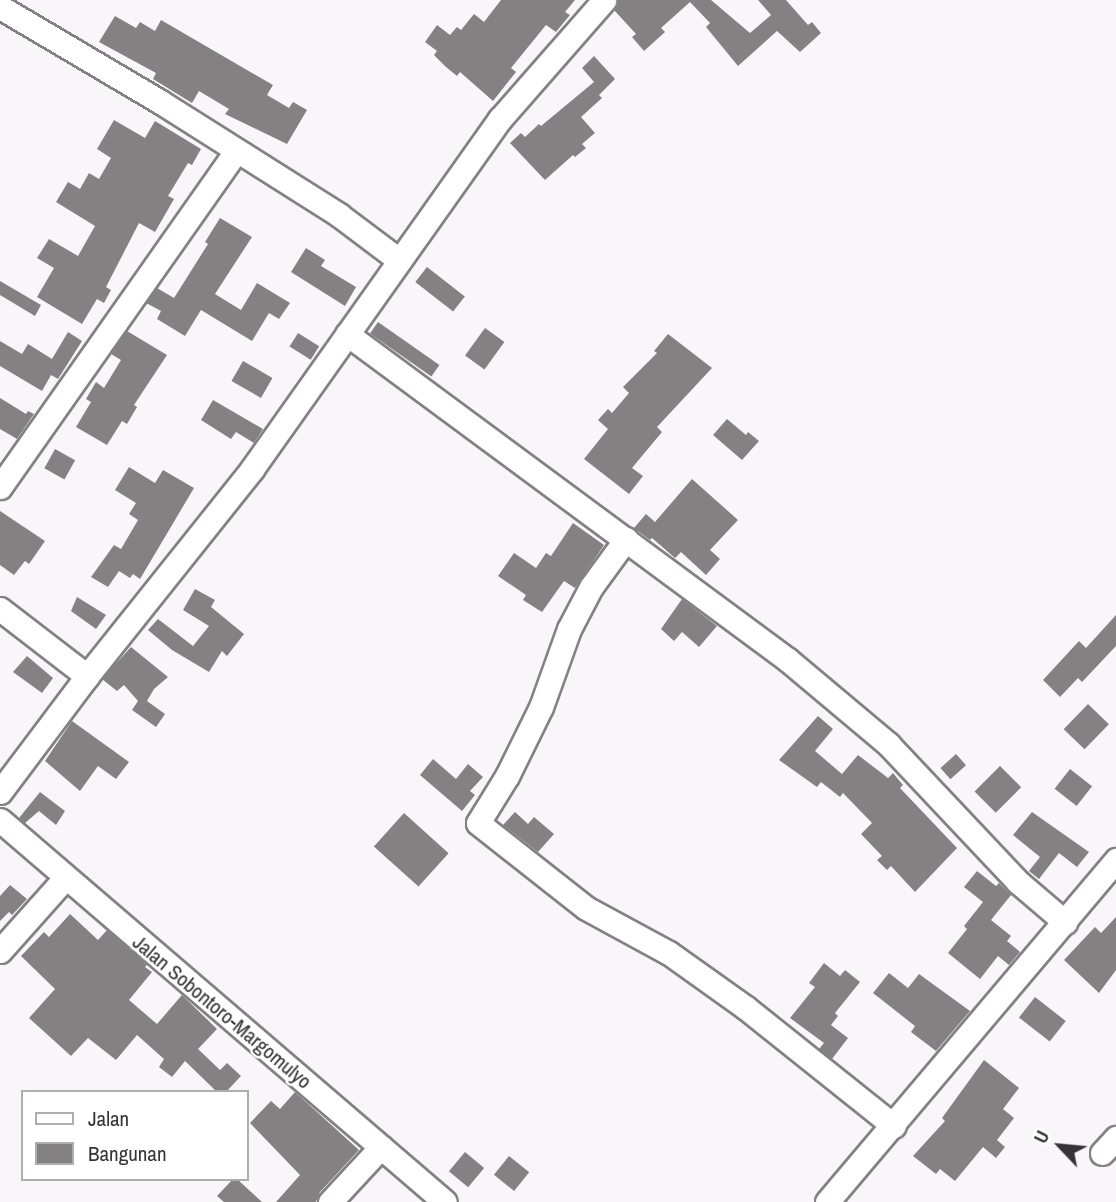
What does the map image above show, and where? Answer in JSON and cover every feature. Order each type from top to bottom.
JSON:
[{"type":"street","points":[[0,792],[87,676],[252,470],[500,119],[604,0]]},
{"type":"street","points":[[0,8],[159,101],[340,215],[399,260]]},
{"type":"street","points":[[0,487],[236,151]]},
{"type":"street","points":[[347,334],[744,626],[888,744],[1009,873],[1065,922]]},
{"type":"street","points":[[626,539],[591,587],[569,629],[541,707],[508,776],[478,823],[586,908],[669,953],[746,1008],[894,1126]]},
{"type":"street","points":[[0,609],[87,676]]},
{"type":"street","name":"Jalan Sobontoro-Margomulyo","points":[[0,820],[445,1202]]},
{"type":"street","points":[[827,1202],[894,1126],[1116,860]]},
{"type":"street","points":[[0,951],[65,878]]},
{"type":"street","points":[[330,1202],[381,1147]]},
{"type":"building","points":[[501,0],[575,0],[565,12],[570,15],[556,32],[546,25],[511,68],[516,72],[493,101],[460,72],[457,76],[446,67],[434,55],[437,51],[425,42],[437,25],[450,35],[457,27],[461,30],[474,14],[484,22]]},
{"type":"building","points":[[618,0],[711,0],[750,33],[771,15],[758,0],[786,0],[808,25],[812,22],[821,33],[800,52],[777,31],[738,66],[706,27],[710,23],[690,2],[661,28],[665,32],[644,51],[632,37],[636,34],[614,10]]},
{"type":"building","points":[[115,16],[136,28],[140,22],[155,31],[161,20],[273,85],[267,95],[289,108],[293,102],[307,110],[287,144],[225,114],[229,109],[199,91],[192,103],[153,79],[156,73],[99,42]]},
{"type":"building","points":[[594,56],[615,79],[599,95],[602,98],[581,117],[595,133],[582,144],[586,148],[575,157],[573,155],[545,180],[510,143],[521,133],[525,137],[539,124],[541,126],[594,82],[582,68]]},
{"type":"building","points":[[114,120],[145,138],[155,121],[201,149],[192,165],[188,163],[168,196],[174,199],[155,232],[139,223],[106,287],[111,290],[104,303],[97,299],[82,324],[37,297],[54,268],[37,258],[49,239],[78,256],[95,226],[56,202],[68,182],[80,189],[89,173],[99,179],[111,158],[97,149]]},
{"type":"building","points":[[220,218],[252,237],[215,294],[241,310],[257,283],[290,303],[279,319],[269,313],[252,341],[201,310],[185,336],[157,319],[161,311],[146,303],[157,288],[174,298],[208,244],[205,242]]},
{"type":"building","points":[[306,248],[325,260],[321,266],[356,287],[345,306],[291,272]]},
{"type":"building","points":[[427,267],[465,297],[453,312],[415,282]]},
{"type":"building","points":[[0,281],[41,305],[35,316],[0,295]]},
{"type":"building","points":[[378,322],[439,365],[431,376],[370,333]]},
{"type":"building","points":[[485,328],[504,342],[484,370],[465,356]]},
{"type":"building","points":[[127,331],[167,355],[134,405],[137,407],[127,424],[122,421],[107,445],[76,427],[91,402],[86,399],[96,382],[104,388],[121,360],[111,354]]},
{"type":"building","points":[[68,332],[82,341],[58,379],[51,375],[42,391],[0,366],[0,341],[22,354],[28,344],[52,359]]},
{"type":"building","points":[[298,333],[319,346],[311,360],[290,347]]},
{"type":"building","points":[[668,334],[712,368],[657,427],[662,432],[632,468],[643,476],[629,494],[584,459],[608,429],[598,420],[608,409],[612,413],[629,393],[623,387],[657,353],[654,351]]},
{"type":"building","points":[[243,361],[272,378],[261,398],[232,381]]},
{"type":"building","points":[[0,398],[26,414],[28,411],[34,414],[17,439],[0,429]]},
{"type":"building","points":[[213,400],[263,429],[254,443],[236,432],[231,439],[201,420]]},
{"type":"building","points":[[727,419],[746,435],[748,432],[759,441],[742,460],[713,435]]},
{"type":"building","points":[[55,449],[75,460],[64,479],[44,468]]},
{"type":"building","points":[[129,467],[155,483],[163,470],[194,488],[140,579],[133,574],[130,578],[119,571],[108,587],[91,577],[114,545],[121,549],[138,520],[129,514],[136,503],[115,490]]},
{"type":"building","points":[[692,479],[738,520],[710,550],[720,559],[706,575],[681,552],[675,558],[652,538],[650,540],[634,528],[646,514],[655,522]]},
{"type":"building","points":[[0,511],[45,541],[29,564],[25,561],[14,575],[0,565]]},
{"type":"building","points":[[573,523],[604,545],[575,588],[564,581],[542,612],[523,600],[526,595],[498,576],[514,553],[536,568],[546,553],[551,556]]},
{"type":"building","points":[[195,589],[215,600],[211,607],[244,634],[227,656],[222,651],[209,672],[172,650],[148,630],[158,619],[193,646],[209,626],[183,610]]},
{"type":"building","points":[[77,597],[106,615],[96,629],[71,611]]},
{"type":"building","points":[[682,599],[717,626],[699,647],[682,632],[674,641],[661,629]]},
{"type":"building","points":[[1116,615],[1116,646],[1082,682],[1078,678],[1060,697],[1043,680],[1079,641],[1086,648]]},
{"type":"building","points":[[131,647],[168,677],[154,689],[147,701],[165,714],[156,727],[132,710],[138,701],[124,685],[117,691],[102,679]]},
{"type":"building","points":[[27,656],[53,678],[42,693],[13,672]]},
{"type":"building","points":[[1088,704],[1109,724],[1085,749],[1064,729]]},
{"type":"building","points":[[818,716],[833,729],[815,751],[842,774],[858,755],[888,778],[893,773],[903,785],[900,788],[957,848],[915,892],[891,866],[887,870],[877,860],[882,856],[861,834],[872,823],[843,793],[840,797],[821,782],[817,787],[779,760]]},
{"type":"building","points":[[72,721],[129,762],[116,779],[98,766],[80,791],[45,761]]},
{"type":"building","points":[[956,754],[966,765],[950,779],[940,768]]},
{"type":"building","points":[[433,759],[456,779],[468,764],[483,777],[470,791],[475,795],[462,811],[420,775]]},
{"type":"building","points":[[1000,766],[1021,787],[996,813],[975,791]]},
{"type":"building","points":[[1070,769],[1092,786],[1077,806],[1055,789]]},
{"type":"building","points":[[40,792],[65,811],[56,825],[39,811],[25,823],[19,818]]},
{"type":"building","points":[[515,812],[528,824],[534,817],[554,834],[538,852],[503,825]]},
{"type":"building","points":[[1032,812],[1089,852],[1077,867],[1059,853],[1039,879],[1029,871],[1040,857],[1013,835]]},
{"type":"building","points":[[404,813],[449,853],[418,887],[374,846]]},
{"type":"building","points":[[977,871],[996,886],[999,883],[1011,895],[991,920],[1011,936],[1007,941],[1020,952],[1009,965],[998,956],[980,979],[948,953],[983,902],[964,887]]},
{"type":"building","points":[[10,885],[27,899],[12,915],[9,912],[0,921],[0,896]]},
{"type":"building","points":[[70,914],[98,940],[107,930],[152,972],[129,1000],[157,1024],[182,995],[217,1029],[198,1049],[220,1070],[227,1063],[241,1076],[228,1090],[215,1090],[185,1061],[172,1077],[159,1067],[164,1059],[137,1035],[116,1060],[88,1038],[71,1056],[29,1018],[55,989],[21,956],[44,932],[49,937]]},
{"type":"building","points":[[1116,917],[1116,970],[1099,993],[1064,960],[1095,927],[1101,933]]},
{"type":"building","points":[[824,963],[840,976],[845,970],[860,982],[835,1013],[838,1016],[831,1025],[848,1038],[832,1059],[819,1049],[824,1043],[790,1018],[815,987],[809,983]]},
{"type":"building","points":[[889,973],[908,988],[919,974],[970,1011],[936,1051],[911,1032],[915,1026],[873,993]]},
{"type":"building","points":[[1035,997],[1066,1021],[1050,1041],[1019,1017]]},
{"type":"building","points":[[984,1060],[1019,1088],[1003,1109],[1014,1118],[997,1140],[1005,1147],[996,1158],[983,1147],[955,1181],[940,1169],[936,1174],[913,1156],[945,1121],[942,1118]]},
{"type":"building","points":[[295,1092],[359,1150],[320,1192],[316,1202],[276,1202],[300,1175],[250,1123],[271,1101],[280,1109]]},
{"type":"building","points":[[465,1152],[484,1168],[468,1187],[449,1171]]},
{"type":"building","points":[[509,1156],[529,1172],[514,1191],[494,1175]]},
{"type":"building","points":[[231,1181],[239,1181],[262,1202],[224,1202],[217,1196]]}]
